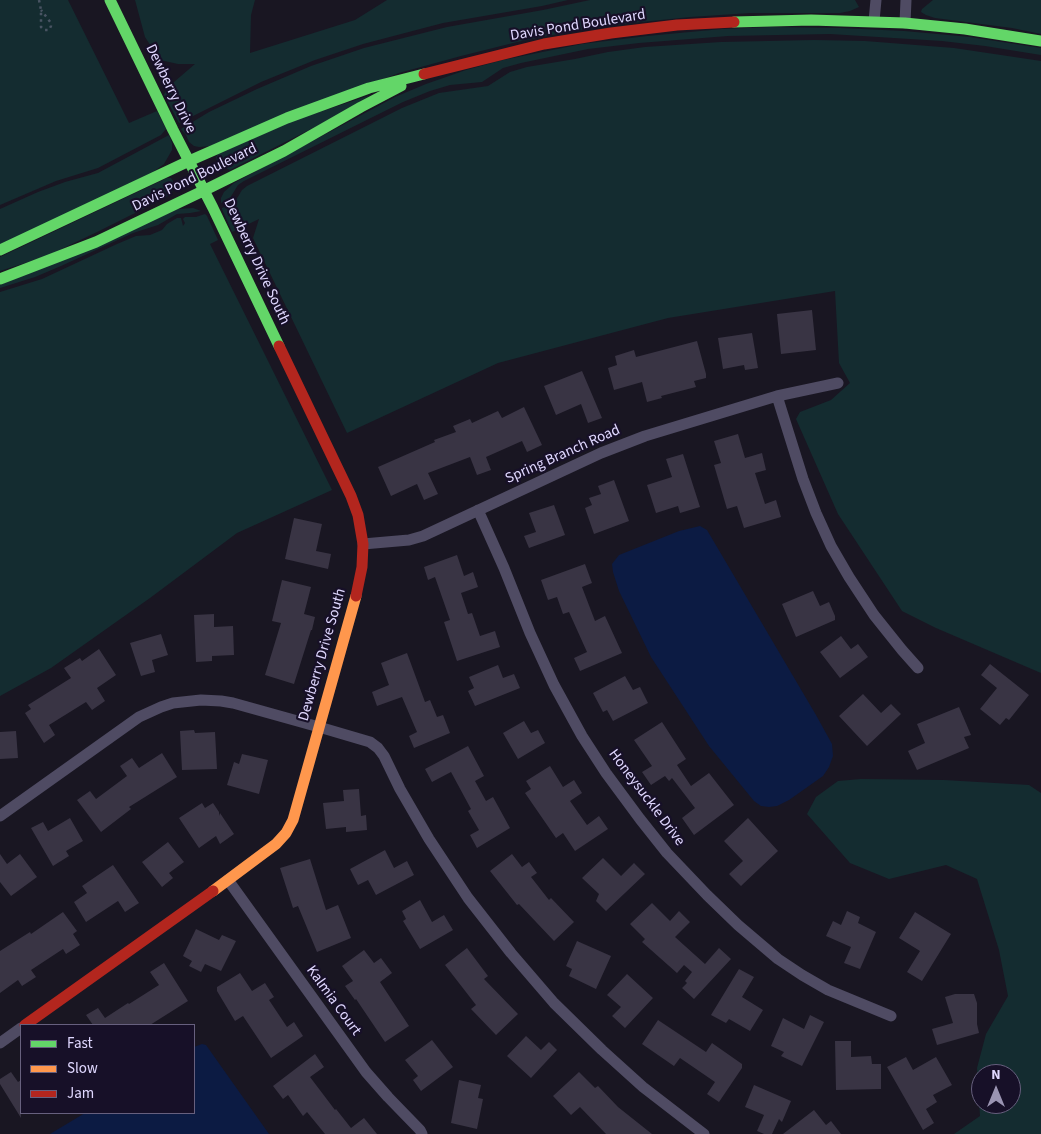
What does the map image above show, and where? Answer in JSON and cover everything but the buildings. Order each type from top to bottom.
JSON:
[{"type":"street","name":"Dewberry Drive","points":[[110,0],[205,190]]},
{"type":"street","points":[[874,21],[876,0]]},
{"type":"street","points":[[904,23],[906,0]]},
{"type":"street","name":"Davis Pond Boulevard","points":[[0,250],[189,161],[287,118],[369,88],[544,44],[677,25],[811,20],[904,23],[965,29],[1041,40]]},
{"type":"street","name":"Davis Pond Boulevard","points":[[0,279],[96,242],[205,190],[284,151],[422,75]]},
{"type":"street","name":"Dewberry Drive South","points":[[26,1024],[228,880],[276,844],[286,833],[293,820],[357,593],[362,567],[363,544],[358,515],[351,496],[205,190]]},
{"type":"street","name":"Spring Branch Road","points":[[363,544],[409,540],[422,536],[601,452],[645,436],[777,396],[838,383]]},
{"type":"street","points":[[777,396],[803,479],[831,546],[874,615],[918,668]]},
{"type":"street","name":"Honeysuckle Drive","points":[[478,510],[530,633],[554,685],[582,736],[606,773],[667,853],[738,925],[778,959],[828,990],[891,1016]]},
{"type":"street","points":[[0,816],[139,717],[173,703],[201,700],[233,703],[370,742],[384,756],[400,790],[429,839],[468,898],[511,953],[554,1003],[602,1050],[643,1087],[704,1134]]},
{"type":"street","name":"Kalmia Court","points":[[228,880],[366,1072],[422,1134]]},
{"type":"street","points":[[0,1043],[20,1029]]},
{"type":"path","points":[[39,0],[41,27],[44,30],[49,30],[51,22],[41,10]]},
{"type":"green space","points":[[0,0],[68,0],[129,123],[157,111],[166,129],[161,135],[98,168],[56,181],[0,205]]},
{"type":"green space","points":[[135,0],[255,0],[251,15],[250,53],[355,20],[387,0],[568,0],[443,23],[363,44],[315,60],[261,82],[179,123],[164,95],[167,88],[195,64],[178,64],[160,60],[145,37]]},
{"type":"green space","points":[[590,0],[855,0],[859,7],[840,13],[750,13],[690,17],[573,31],[517,42],[399,73],[210,146],[194,146],[189,142],[181,129],[209,112],[257,89],[311,66],[364,48],[447,27]]},
{"type":"green space","points":[[933,0],[1041,0],[1041,34],[1012,28],[935,18],[921,12]]},
{"type":"green space","points":[[771,27],[904,31],[970,37],[1041,48],[1041,55],[942,41],[830,34],[728,36],[588,49],[503,68],[482,82],[450,85],[403,102],[244,181],[238,185],[230,198],[221,203],[224,192],[234,183],[395,97],[466,70],[503,60],[582,44],[722,29]]},
{"type":"green space","points":[[865,41],[954,48],[1041,61],[1041,673],[936,628],[902,611],[838,514],[796,419],[800,412],[831,400],[850,383],[839,363],[835,291],[668,318],[498,363],[347,433],[253,238],[259,219],[232,232],[222,209],[236,200],[247,186],[402,108],[439,93],[488,86],[510,72],[527,67],[645,47],[721,42]]},
{"type":"green space","points":[[371,95],[321,124],[230,170],[220,165],[217,161],[216,157],[218,154],[292,121]]},
{"type":"green space","points":[[169,135],[172,150],[164,164],[153,172],[0,247],[0,209],[65,182],[98,173]]},
{"type":"green space","points":[[167,178],[171,178],[173,181],[172,192],[168,196],[47,256],[0,271],[0,257]]},
{"type":"green space","points":[[193,208],[201,211],[177,214],[158,225],[133,233],[35,277],[0,288],[0,285],[178,209]]},
{"type":"green space","points":[[205,214],[218,240],[210,244],[332,490],[237,533],[150,598],[51,668],[0,696],[0,292],[42,279],[136,236],[150,235],[162,230],[167,224],[177,218],[181,218],[183,226],[185,223],[183,219],[185,217],[196,217]]},
{"type":"green space","points":[[861,779],[944,780],[1029,785],[1041,793],[1041,1134],[954,1134],[980,1116],[980,1114],[1021,1114],[1021,1064],[978,1064],[986,1034],[1008,996],[999,950],[977,879],[946,865],[889,879],[850,863],[807,814],[816,797],[838,781]]},
{"type":"water","points":[[700,526],[707,530],[832,744],[833,756],[823,776],[789,800],[777,806],[761,806],[754,801],[709,746],[651,657],[619,591],[613,572],[612,564],[619,555],[679,531]]},
{"type":"water","points":[[202,1044],[206,1045],[269,1134],[50,1134],[83,1114],[195,1114],[195,1047]]},
{"type":"traffic: fast","points":[[110,0],[279,346]]},
{"type":"traffic: fast","points":[[734,22],[811,20],[905,23],[965,29],[1041,41]]},
{"type":"traffic: fast","points":[[0,250],[189,161],[287,118],[369,88],[424,74]]},
{"type":"traffic: fast","points":[[0,279],[96,242],[205,190],[284,151],[401,86]]},
{"type":"traffic: slow","points":[[213,891],[276,844],[286,833],[293,820],[356,596]]},
{"type":"traffic: jam","points":[[424,74],[544,44],[677,25],[734,22]]},
{"type":"traffic: jam","points":[[279,346],[351,496],[358,515],[363,544],[362,567],[356,596]]},
{"type":"traffic: jam","points":[[26,1024],[213,891]]}]
